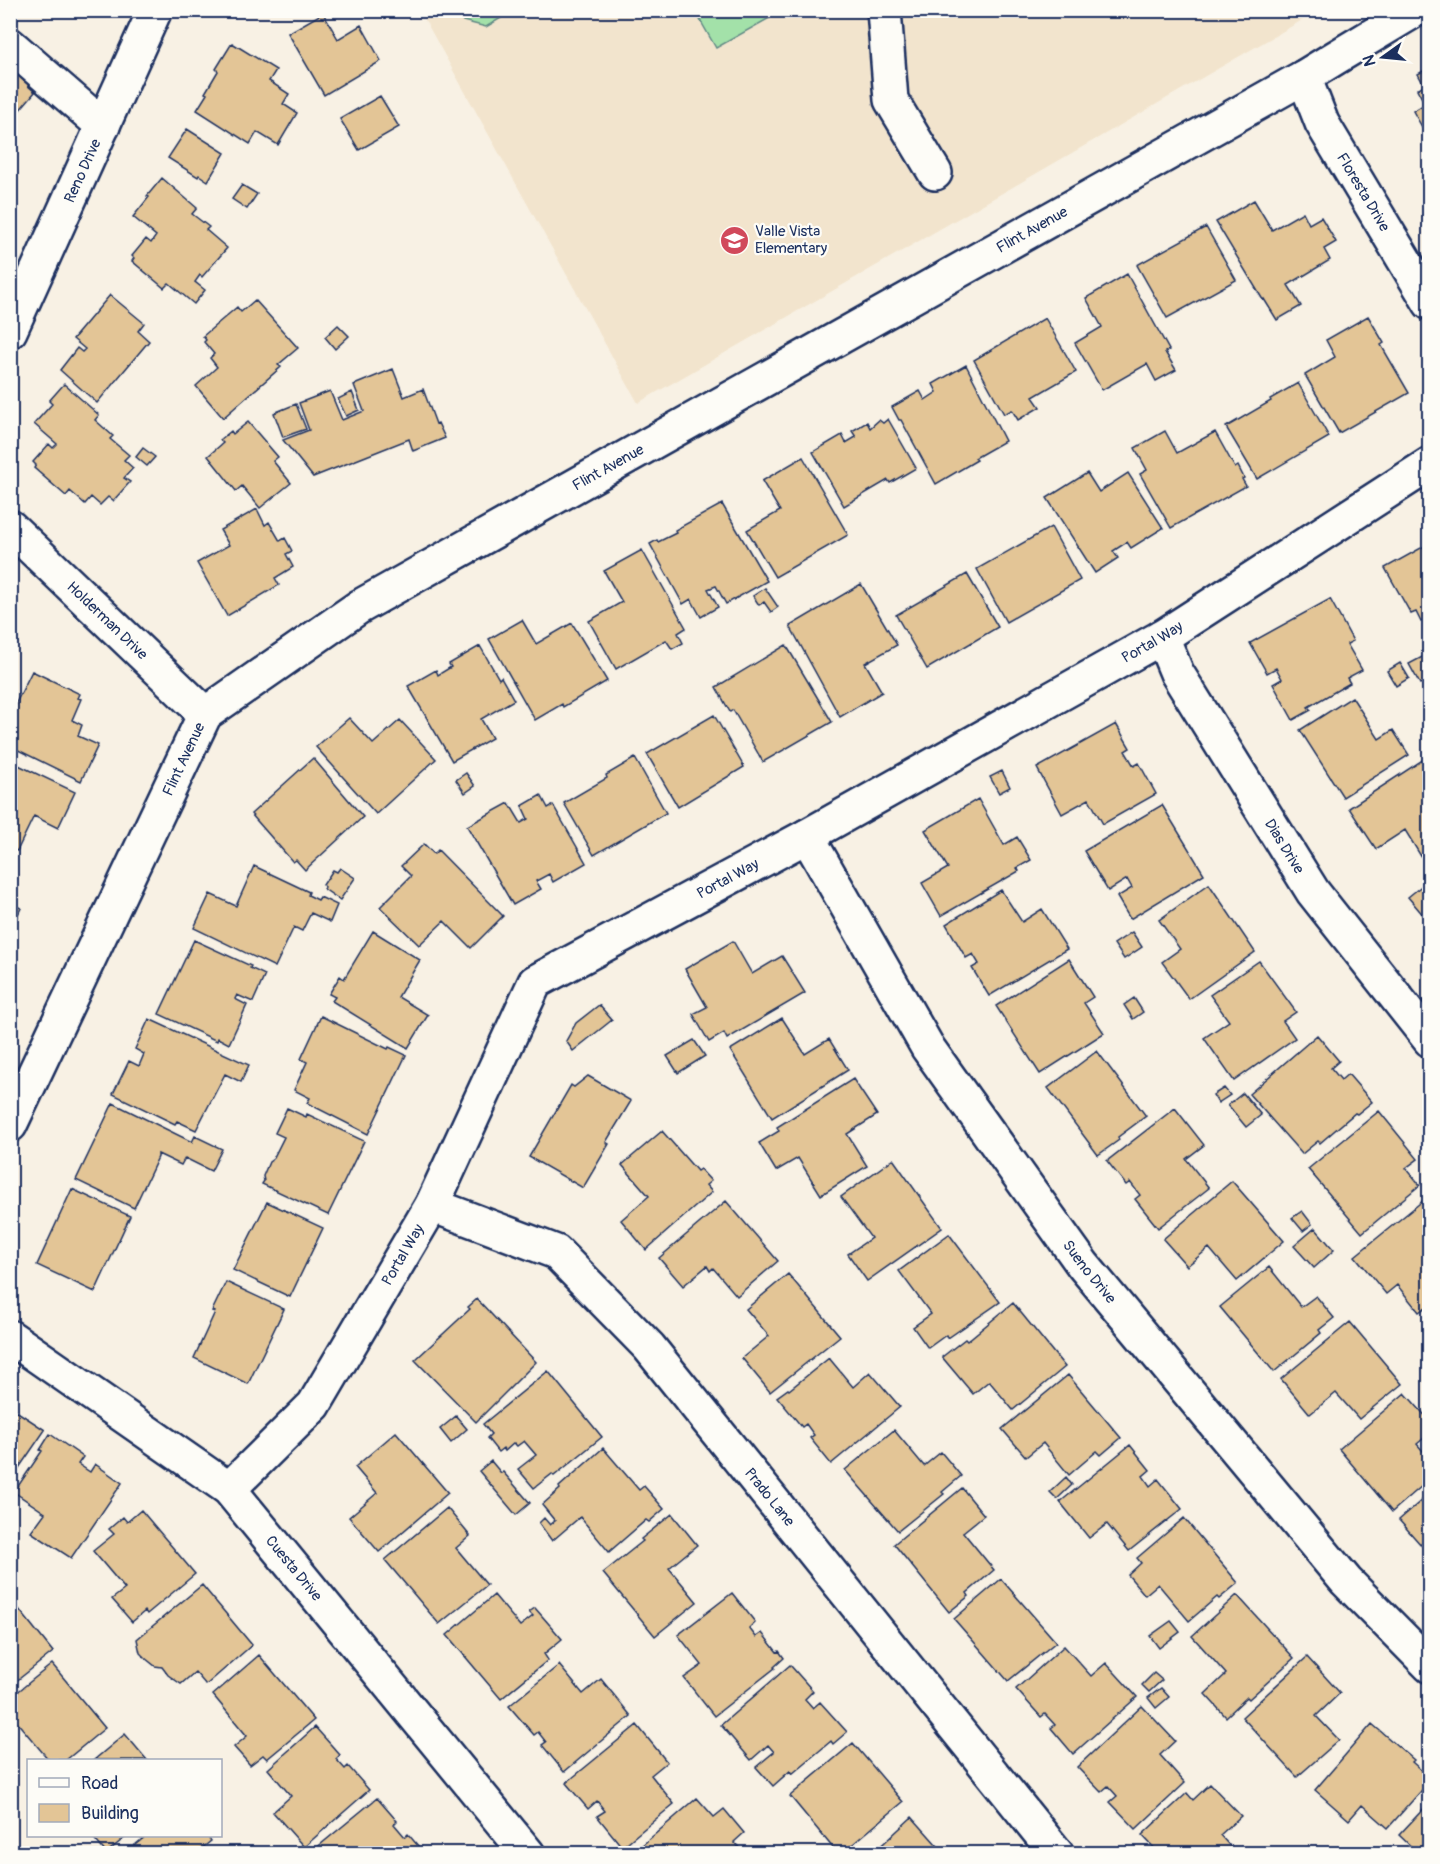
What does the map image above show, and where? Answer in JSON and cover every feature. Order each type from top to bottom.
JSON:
[{"type":"street","name":"Reno Drive","points":[[10,331],[155,10]]},
{"type":"street","points":[[884,10],[891,100],[934,173]]},
{"type":"street","name":"Flint Avenue","points":[[10,1125],[205,714],[359,607],[1304,77],[1415,10]]},
{"type":"street","points":[[10,45],[103,126]]},
{"type":"street","name":"Floresta Drive","points":[[1304,77],[1322,123],[1430,303]]},
{"type":"street","name":"Portal Way","points":[[229,1489],[315,1405],[432,1205],[535,982],[807,836],[1162,637],[1430,464]]},
{"type":"street","name":"Holderman Drive","points":[[10,527],[205,714]]},
{"type":"street","name":"Dias Drive","points":[[1162,637],[1178,673],[1313,892],[1430,1040]]},
{"type":"street","name":"Sueno Drive","points":[[807,836],[928,1048],[1083,1265],[1346,1581],[1430,1666]]},
{"type":"street","name":"Prado Lane","points":[[432,1205],[556,1252],[649,1347],[1057,1854]]},
{"type":"street","name":"Cuesta Drive","points":[[10,1337],[229,1489],[528,1854]]},
{"type":"shaded area","name":"Valle Vista Elementary","points":[[420,11],[1318,11],[638,403]]},
{"type":"green space","points":[[455,11],[513,11],[486,27],[463,21]]},
{"type":"green space","points":[[695,11],[782,11],[716,48]]},
{"type":"building","points":[[323,13],[338,39],[361,25],[381,61],[324,95],[288,33]]},
{"type":"building","points":[[232,43],[276,70],[269,81],[289,94],[283,104],[297,113],[278,145],[257,132],[250,144],[197,110],[218,71],[216,69]]},
{"type":"building","points":[[10,51],[38,74],[28,86],[35,92],[18,112],[11,105]]},
{"type":"building","points":[[1430,67],[1430,141],[1413,111],[1425,104],[1417,89],[1424,85],[1418,74]]},
{"type":"building","points":[[380,96],[399,127],[359,150],[340,119]]},
{"type":"building","points":[[187,129],[225,153],[208,181],[168,158]]},
{"type":"building","points":[[162,178],[197,208],[192,214],[209,227],[206,230],[227,248],[195,282],[205,290],[194,304],[169,283],[164,288],[132,261],[134,258],[132,256],[146,239],[151,243],[156,236],[133,217]]},
{"type":"building","points":[[242,185],[257,194],[247,209],[232,199]]},
{"type":"building","points":[[1254,200],[1272,230],[1303,212],[1309,224],[1321,217],[1336,242],[1324,249],[1330,260],[1288,285],[1301,306],[1277,320],[1216,222]]},
{"type":"building","points":[[1206,227],[1236,280],[1167,318],[1137,265]]},
{"type":"building","points":[[1127,274],[1169,350],[1165,352],[1176,370],[1156,381],[1147,364],[1102,390],[1075,343],[1102,327],[1086,298]]},
{"type":"building","points":[[110,295],[144,323],[138,331],[149,341],[97,403],[60,370],[77,348],[82,352],[85,349],[73,339]]},
{"type":"building","points":[[255,300],[298,348],[278,365],[281,367],[223,418],[196,386],[217,367],[210,358],[214,354],[204,342],[206,340],[203,336],[237,307],[241,312]]},
{"type":"building","points":[[1368,316],[1384,343],[1381,345],[1409,393],[1339,433],[1305,375],[1335,357],[1326,340]]},
{"type":"building","points":[[1045,318],[1076,372],[1033,397],[1040,407],[1018,420],[1012,410],[1004,414],[974,360]]},
{"type":"building","points":[[338,325],[349,336],[335,349],[325,337]]},
{"type":"building","points":[[966,365],[1005,441],[936,484],[892,407],[920,391],[925,400],[937,392],[933,384]]},
{"type":"building","points":[[393,369],[404,397],[423,389],[436,424],[438,423],[445,438],[413,451],[409,439],[313,477],[283,440],[309,430],[299,403],[330,391],[342,420],[364,411],[354,385]]},
{"type":"building","points":[[1298,383],[1329,437],[1257,479],[1226,427]]},
{"type":"building","points":[[64,384],[99,415],[95,420],[113,436],[110,439],[129,455],[124,460],[133,468],[124,478],[130,482],[113,501],[108,497],[100,505],[91,497],[85,504],[70,491],[66,496],[34,468],[36,465],[33,462],[49,444],[53,448],[57,444],[34,424],[52,404],[49,401]]},
{"type":"building","points":[[352,392],[359,410],[346,416],[338,399]]},
{"type":"building","points":[[296,404],[306,429],[283,437],[274,413]]},
{"type":"building","points":[[888,419],[916,468],[890,483],[888,480],[844,506],[813,452],[842,435],[846,443],[856,437],[852,431],[867,422],[870,428],[879,420],[883,423]]},
{"type":"building","points":[[248,422],[278,457],[273,461],[291,483],[260,508],[242,486],[236,491],[208,456],[223,443],[220,440],[231,431],[233,434]]},
{"type":"building","points":[[1165,431],[1177,453],[1215,432],[1235,468],[1238,466],[1246,486],[1171,528],[1140,474],[1147,470],[1135,448]]},
{"type":"building","points":[[143,448],[155,457],[147,466],[136,457]]},
{"type":"building","points":[[803,457],[848,535],[775,577],[747,530],[780,511],[762,481]]},
{"type":"building","points":[[1087,473],[1099,492],[1128,473],[1163,528],[1131,548],[1127,542],[1113,551],[1118,558],[1095,573],[1047,498]]},
{"type":"building","points":[[722,504],[767,581],[726,604],[716,586],[708,589],[718,607],[701,617],[691,599],[683,604],[650,544],[676,533],[675,530]]},
{"type":"building","points":[[257,509],[265,525],[269,522],[280,541],[285,538],[292,551],[286,554],[293,567],[275,578],[279,585],[227,616],[197,563],[229,545],[220,530]]},
{"type":"building","points":[[1051,527],[1080,580],[1006,622],[977,569]]},
{"type":"building","points":[[1430,543],[1430,617],[1421,622],[1416,612],[1411,614],[1385,568]]},
{"type":"building","points":[[642,550],[686,628],[678,633],[683,643],[672,649],[666,640],[616,669],[589,621],[622,602],[604,571]]},
{"type":"building","points":[[967,574],[998,627],[927,669],[896,615]]},
{"type":"building","points":[[861,584],[897,645],[865,663],[882,692],[840,717],[790,626]]},
{"type":"building","points":[[765,588],[778,607],[771,612],[764,602],[759,605],[753,596]]},
{"type":"building","points":[[1330,599],[1353,641],[1347,644],[1362,670],[1347,678],[1350,683],[1308,707],[1311,710],[1293,720],[1273,684],[1282,679],[1276,668],[1267,673],[1250,643]]},
{"type":"building","points":[[522,620],[536,644],[572,623],[607,681],[563,707],[562,704],[535,720],[489,639]]},
{"type":"building","points":[[786,645],[832,722],[763,762],[733,710],[730,712],[716,687]]},
{"type":"building","points":[[480,646],[514,700],[481,719],[492,738],[452,761],[408,686],[436,670],[438,675],[451,667],[449,664]]},
{"type":"building","points":[[1428,654],[1430,679],[1420,684],[1409,664]]},
{"type":"building","points":[[1400,663],[1409,678],[1396,686],[1387,671]]},
{"type":"building","points":[[32,671],[80,694],[78,698],[81,699],[72,720],[82,725],[78,736],[98,745],[81,781],[10,746],[10,715]]},
{"type":"building","points":[[1352,697],[1379,739],[1393,730],[1409,755],[1343,797],[1300,730]]},
{"type":"building","points":[[714,715],[744,767],[678,807],[647,754]]},
{"type":"building","points":[[349,718],[373,744],[400,720],[436,759],[376,814],[316,747]]},
{"type":"building","points":[[1116,724],[1130,748],[1125,751],[1134,766],[1139,763],[1156,794],[1103,824],[1089,799],[1062,814],[1037,768]]},
{"type":"building","points":[[313,758],[363,817],[305,870],[296,860],[293,862],[251,814]]},
{"type":"building","points":[[635,758],[666,813],[594,855],[564,803],[607,778],[606,775]]},
{"type":"building","points":[[1424,759],[1430,768],[1430,853],[1422,858],[1405,830],[1376,849],[1349,808]]},
{"type":"building","points":[[10,761],[75,792],[58,828],[34,816],[17,851],[10,848]]},
{"type":"building","points":[[1002,771],[1010,787],[999,793],[990,777]]},
{"type":"building","points":[[466,773],[475,786],[465,793],[456,780]]},
{"type":"building","points":[[541,795],[548,808],[553,805],[586,863],[553,882],[549,874],[536,881],[541,889],[513,905],[467,826],[509,803],[521,823],[528,819],[522,806]]},
{"type":"building","points":[[978,799],[1004,845],[1017,837],[1031,860],[1017,868],[1019,871],[941,916],[922,883],[948,868],[925,830]]},
{"type":"building","points":[[1162,805],[1204,874],[1130,919],[1117,897],[1132,888],[1127,879],[1108,891],[1084,851]]},
{"type":"building","points":[[424,844],[434,854],[438,850],[503,916],[471,948],[444,921],[419,945],[380,907],[411,876],[401,866]]},
{"type":"building","points":[[254,866],[309,892],[308,895],[318,900],[320,897],[337,905],[330,922],[311,913],[302,931],[294,927],[275,967],[194,928],[210,894],[236,906]]},
{"type":"building","points":[[340,868],[355,878],[340,900],[324,889],[323,885],[333,870],[337,872]]},
{"type":"building","points":[[1430,879],[1430,923],[1408,897]]},
{"type":"building","points":[[1209,884],[1255,952],[1189,999],[1162,962],[1180,949],[1159,920]]},
{"type":"building","points":[[1001,890],[1022,922],[1042,909],[1067,949],[989,996],[972,968],[979,964],[973,954],[966,958],[946,924]]},
{"type":"building","points":[[10,903],[21,908],[10,931]]},
{"type":"building","points":[[373,931],[420,960],[398,997],[428,1015],[408,1048],[332,1001],[335,997],[329,994],[340,976],[344,979]]},
{"type":"building","points":[[1132,932],[1142,947],[1124,959],[1114,944]]},
{"type":"building","points":[[194,940],[251,966],[250,968],[265,975],[253,1002],[237,995],[235,999],[247,1005],[229,1044],[218,1038],[217,1041],[159,1014]]},
{"type":"building","points":[[733,941],[752,974],[782,956],[805,993],[727,1039],[724,1033],[709,1042],[693,1014],[707,1007],[685,969]]},
{"type":"building","points":[[1069,959],[1093,997],[1084,1003],[1104,1033],[1040,1074],[996,1006]]},
{"type":"building","points":[[1259,961],[1296,1012],[1283,1021],[1295,1038],[1234,1081],[1204,1038],[1229,1021],[1210,995]]},
{"type":"building","points":[[1134,998],[1143,1012],[1133,1019],[1124,1005]]},
{"type":"building","points":[[599,1005],[612,1020],[573,1051],[566,1041],[576,1023]]},
{"type":"building","points":[[321,1016],[388,1049],[389,1047],[406,1055],[368,1134],[307,1103],[310,1098],[294,1090],[307,1062],[301,1059]]},
{"type":"building","points":[[782,1018],[805,1054],[829,1039],[848,1070],[772,1118],[730,1050]]},
{"type":"building","points":[[149,1019],[249,1065],[241,1082],[225,1074],[196,1130],[177,1121],[175,1124],[113,1094],[129,1061],[139,1066],[144,1054],[135,1049]]},
{"type":"building","points":[[1317,1035],[1339,1061],[1331,1068],[1341,1080],[1348,1074],[1372,1102],[1357,1114],[1355,1113],[1320,1143],[1318,1141],[1302,1154],[1249,1094]]},
{"type":"building","points":[[694,1040],[705,1056],[678,1073],[667,1056]]},
{"type":"building","points":[[1097,1051],[1146,1116],[1098,1155],[1048,1088]]},
{"type":"building","points":[[588,1076],[631,1101],[606,1142],[609,1144],[583,1188],[529,1157],[571,1085],[574,1087]]},
{"type":"building","points":[[853,1079],[877,1115],[847,1134],[867,1166],[821,1195],[798,1158],[776,1171],[759,1143],[779,1131],[777,1127]]},
{"type":"building","points":[[1224,1088],[1230,1095],[1218,1103],[1213,1095]]},
{"type":"building","points":[[1243,1093],[1261,1115],[1246,1127],[1228,1105]]},
{"type":"building","points":[[113,1103],[192,1142],[195,1136],[222,1149],[211,1171],[185,1158],[181,1165],[158,1154],[134,1208],[76,1180]]},
{"type":"building","points":[[287,1108],[306,1117],[307,1114],[364,1141],[328,1215],[262,1184],[269,1162],[273,1159],[284,1137],[275,1133]]},
{"type":"building","points":[[1175,1108],[1204,1145],[1186,1159],[1209,1188],[1158,1228],[1135,1199],[1140,1195],[1130,1182],[1126,1185],[1107,1161]]},
{"type":"building","points":[[1379,1111],[1418,1159],[1406,1168],[1420,1185],[1362,1233],[1308,1169]]},
{"type":"building","points":[[662,1131],[697,1171],[700,1169],[711,1181],[706,1185],[712,1192],[646,1250],[621,1220],[649,1196],[622,1165]]},
{"type":"building","points":[[893,1159],[942,1228],[867,1281],[848,1254],[871,1238],[841,1197]]},
{"type":"building","points":[[1232,1181],[1284,1241],[1237,1281],[1209,1248],[1187,1266],[1163,1239]]},
{"type":"building","points":[[72,1189],[130,1216],[95,1292],[37,1265]]},
{"type":"building","points":[[1430,1195],[1430,1304],[1419,1312],[1397,1285],[1386,1294],[1355,1256]]},
{"type":"building","points":[[726,1201],[778,1261],[737,1296],[713,1268],[710,1271],[707,1266],[683,1286],[659,1258]]},
{"type":"building","points":[[267,1202],[323,1228],[290,1297],[233,1270]]},
{"type":"building","points":[[1302,1211],[1312,1224],[1303,1231],[1292,1218]]},
{"type":"building","points":[[1315,1228],[1334,1250],[1314,1268],[1294,1246]]},
{"type":"building","points":[[949,1234],[1000,1302],[948,1338],[946,1335],[928,1348],[913,1327],[931,1314],[899,1271]]},
{"type":"building","points":[[1269,1267],[1301,1307],[1316,1296],[1334,1318],[1319,1330],[1321,1333],[1274,1372],[1220,1307]]},
{"type":"building","points":[[788,1274],[840,1336],[770,1392],[742,1358],[769,1336],[746,1309]]},
{"type":"building","points":[[226,1282],[284,1309],[248,1384],[194,1358]]},
{"type":"building","points":[[477,1299],[536,1362],[476,1422],[415,1360],[470,1309],[468,1307]]},
{"type":"building","points":[[1013,1303],[1065,1367],[1013,1410],[989,1381],[973,1394],[942,1357],[965,1339],[967,1341]]},
{"type":"building","points":[[1350,1322],[1402,1384],[1359,1419],[1336,1393],[1310,1414],[1281,1379]]},
{"type":"building","points":[[829,1358],[853,1387],[870,1372],[900,1407],[831,1464],[810,1438],[814,1435],[806,1424],[802,1427],[777,1397]]},
{"type":"building","points":[[548,1371],[602,1437],[554,1476],[552,1474],[534,1488],[518,1469],[536,1455],[524,1441],[517,1446],[514,1443],[505,1451],[503,1448],[498,1452],[487,1438],[491,1434],[483,1424]]},
{"type":"building","points":[[1068,1375],[1121,1438],[1101,1455],[1097,1451],[1069,1475],[1043,1443],[1026,1457],[1002,1429]]},
{"type":"building","points":[[1405,1393],[1430,1421],[1430,1433],[1417,1444],[1430,1459],[1430,1479],[1392,1512],[1339,1449]]},
{"type":"building","points":[[10,1407],[45,1430],[10,1481]]},
{"type":"building","points":[[456,1416],[467,1429],[451,1443],[440,1429]]},
{"type":"building","points":[[894,1430],[924,1466],[941,1452],[961,1476],[942,1492],[944,1494],[898,1531],[845,1470]]},
{"type":"building","points":[[396,1432],[448,1493],[379,1552],[349,1517],[377,1493],[355,1467]]},
{"type":"building","points":[[50,1434],[83,1457],[78,1464],[90,1472],[95,1464],[122,1483],[71,1558],[31,1532],[45,1513],[14,1492],[42,1451],[40,1450]]},
{"type":"building","points":[[1130,1445],[1150,1470],[1143,1476],[1150,1486],[1158,1479],[1182,1509],[1129,1551],[1107,1524],[1089,1538],[1060,1502]]},
{"type":"building","points":[[603,1448],[639,1490],[644,1486],[664,1509],[649,1522],[646,1520],[609,1552],[580,1517],[552,1541],[539,1523],[544,1518],[550,1525],[555,1521],[542,1505]]},
{"type":"building","points":[[491,1461],[530,1503],[516,1515],[479,1471]]},
{"type":"building","points":[[1066,1477],[1072,1485],[1057,1499],[1050,1492]]},
{"type":"building","points":[[962,1488],[984,1515],[963,1532],[994,1570],[967,1593],[969,1596],[949,1612],[894,1544]]},
{"type":"building","points":[[1430,1493],[1430,1553],[1429,1554],[1399,1520]]},
{"type":"building","points":[[447,1508],[470,1536],[456,1548],[487,1585],[439,1624],[385,1560]]},
{"type":"building","points":[[141,1510],[195,1574],[147,1614],[145,1611],[132,1622],[112,1599],[125,1589],[93,1551],[114,1534],[109,1529],[123,1517],[127,1522]]},
{"type":"building","points":[[672,1514],[697,1545],[669,1568],[697,1602],[655,1636],[603,1573]]},
{"type":"building","points":[[1184,1518],[1238,1583],[1219,1599],[1217,1597],[1189,1621],[1158,1584],[1145,1595],[1128,1575],[1141,1563],[1137,1558]]},
{"type":"building","points":[[1001,1579],[1056,1642],[1008,1681],[954,1619]]},
{"type":"building","points":[[202,1585],[252,1645],[206,1685],[195,1672],[181,1684],[168,1675],[162,1667],[155,1666],[140,1653],[137,1639]]},
{"type":"building","points":[[732,1593],[755,1622],[749,1628],[756,1637],[762,1633],[784,1658],[775,1668],[714,1716],[684,1678],[702,1665],[678,1635]]},
{"type":"building","points":[[494,1595],[520,1626],[533,1616],[529,1612],[535,1608],[562,1639],[544,1654],[548,1660],[501,1699],[447,1635]]},
{"type":"building","points":[[1237,1595],[1294,1658],[1226,1717],[1205,1694],[1226,1674],[1192,1636]]},
{"type":"building","points":[[10,1598],[53,1652],[10,1686]]},
{"type":"building","points":[[1171,1621],[1180,1632],[1159,1648],[1150,1636]]},
{"type":"building","points":[[1064,1646],[1091,1676],[1106,1663],[1137,1697],[1073,1754],[1051,1728],[1055,1725],[1045,1714],[1041,1717],[1016,1689]]},
{"type":"building","points":[[259,1655],[314,1720],[267,1759],[263,1755],[250,1765],[234,1747],[247,1736],[213,1695]]},
{"type":"building","points":[[1307,1657],[1340,1693],[1316,1716],[1339,1740],[1297,1777],[1242,1717]]},
{"type":"building","points":[[52,1664],[105,1728],[67,1759],[48,1759],[10,1714],[10,1698]]},
{"type":"building","points":[[559,1665],[583,1694],[601,1679],[631,1716],[564,1772],[542,1745],[546,1742],[538,1732],[534,1735],[509,1706]]},
{"type":"building","points":[[790,1665],[813,1691],[805,1699],[813,1708],[820,1702],[847,1732],[833,1744],[831,1741],[792,1774],[790,1771],[773,1786],[756,1767],[774,1752],[768,1745],[751,1760],[721,1725]]},
{"type":"building","points":[[1154,1673],[1162,1680],[1149,1692],[1142,1685]]},
{"type":"building","points":[[1161,1688],[1169,1697],[1156,1708],[1148,1698]]},
{"type":"building","points":[[1142,1706],[1175,1741],[1160,1755],[1185,1783],[1136,1829],[1110,1802],[1117,1796],[1108,1786],[1101,1792],[1077,1767]]},
{"type":"building","points":[[1372,1724],[1414,1760],[1412,1762],[1430,1778],[1430,1781],[1388,1828],[1362,1805],[1349,1820],[1315,1790]]},
{"type":"building","points":[[637,1725],[667,1762],[651,1775],[674,1804],[622,1847],[597,1816],[605,1811],[597,1801],[588,1809],[566,1783]]},
{"type":"building","points":[[315,1727],[340,1755],[336,1759],[345,1769],[348,1766],[369,1790],[304,1847],[273,1812],[291,1796],[268,1769]]},
{"type":"building","points":[[125,1734],[146,1759],[95,1759]]},
{"type":"building","points":[[853,1743],[903,1802],[841,1854],[838,1854],[790,1796]]},
{"type":"building","points":[[1210,1784],[1241,1816],[1220,1835],[1237,1854],[1160,1854],[1142,1835],[1187,1793],[1193,1800]]},
{"type":"building","points":[[377,1798],[397,1821],[394,1824],[405,1837],[408,1834],[425,1854],[309,1854]]},
{"type":"building","points":[[697,1798],[714,1817],[724,1809],[744,1833],[734,1842],[745,1854],[632,1854]]},
{"type":"building","points":[[1430,1802],[1430,1854],[1419,1854],[1399,1835]]},
{"type":"building","points":[[912,1817],[945,1854],[872,1854]]},
{"type":"building","points":[[93,1837],[126,1837],[106,1853]]},
{"type":"building","points":[[145,1837],[208,1837],[211,1841],[195,1854],[124,1854]]},
{"type":"place","name":"Valle Vista Elementary","points":[[734,240]]}]
